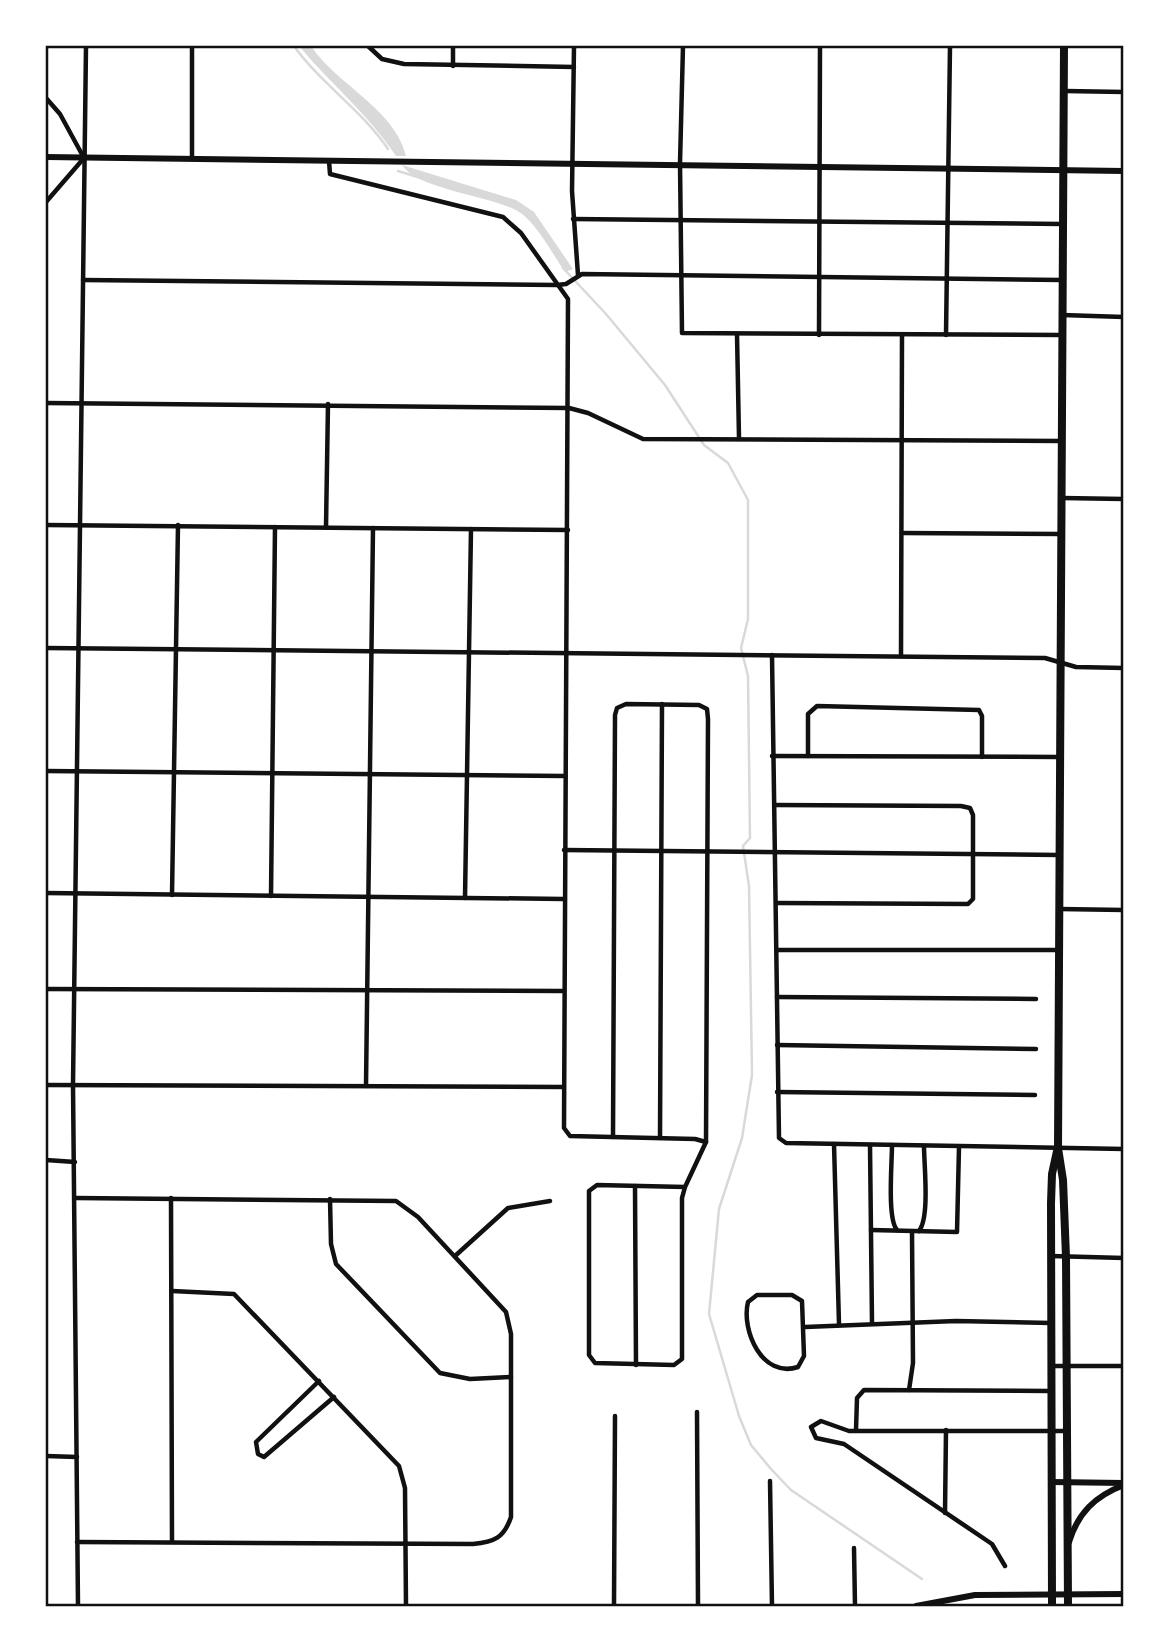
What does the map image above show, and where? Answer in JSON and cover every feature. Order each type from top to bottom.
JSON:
[{"type":"main road","points":[[1064,46],[1058,1148],[1063,1180],[1066,1257],[1068,1606]]},
{"type":"main road","points":[[1052,1606],[1052,1174],[1058,1148]]},
{"type":"street","points":[[78,1606],[73,1085],[86,46]]},
{"type":"street","points":[[192,46],[192,158]]},
{"type":"street","points":[[368,46],[382,59],[393,63],[574,67]]},
{"type":"street","points":[[453,46],[453,66]]},
{"type":"street","points":[[575,46],[573,219],[577,275]]},
{"type":"street","points":[[683,46],[680,329],[687,334],[1062,335]]},
{"type":"street","points":[[819,335],[820,46]]},
{"type":"street","points":[[946,335],[950,46]]},
{"type":"street","points":[[1064,91],[1124,92]]},
{"type":"street","points":[[46,99],[66,124],[84,158]]},
{"type":"street","points":[[46,157],[680,163],[1124,171]]},
{"type":"street","points":[[46,202],[84,158]]},
{"type":"street","points":[[329,160],[330,174],[503,218],[521,233],[565,293],[569,306],[562,991],[566,1133],[706,1142]]},
{"type":"street","points":[[573,219],[1063,224]]},
{"type":"street","points":[[83,280],[557,285],[569,282],[577,275],[1063,280]]},
{"type":"street","points":[[1062,315],[1124,317]]},
{"type":"street","points":[[737,334],[739,438]]},
{"type":"street","points":[[901,656],[902,335]]},
{"type":"street","points":[[46,403],[569,408],[588,413],[643,439],[1062,441]]},
{"type":"street","points":[[326,527],[328,404]]},
{"type":"street","points":[[1062,498],[1124,499]]},
{"type":"street","points":[[46,525],[568,530]]},
{"type":"street","points":[[172,895],[178,525]]},
{"type":"street","points":[[271,896],[275,527]]},
{"type":"street","points":[[366,1086],[373,528]]},
{"type":"street","points":[[465,898],[471,529]]},
{"type":"street","points":[[902,533],[1062,534]]},
{"type":"street","points":[[46,648],[1045,658],[1076,667],[1124,668]]},
{"type":"street","points":[[772,655],[772,756],[777,853],[779,1139],[786,1143],[1124,1149]]},
{"type":"street","points":[[613,1137],[617,708],[626,705],[699,705],[707,709],[708,719],[706,1142],[685,1187],[681,1209],[680,1362],[674,1366],[592,1361],[589,1355],[589,1193],[592,1187],[685,1187]]},
{"type":"street","points":[[660,1138],[662,705]]},
{"type":"street","points":[[807,756],[810,710],[817,706],[979,710],[982,716],[982,757]]},
{"type":"street","points":[[772,756],[1060,757]]},
{"type":"street","points":[[46,771],[565,776]]},
{"type":"street","points":[[775,805],[970,808],[974,815],[971,901],[964,905],[777,903]]},
{"type":"street","points":[[564,850],[1060,855]]},
{"type":"street","points":[[46,894],[563,899]]},
{"type":"street","points":[[1059,909],[1124,910]]},
{"type":"street","points":[[777,950],[1059,950]]},
{"type":"street","points":[[46,989],[562,991]]},
{"type":"street","points":[[777,997],[1036,999]]},
{"type":"street","points":[[777,1045],[1036,1049]]},
{"type":"street","points":[[46,1085],[563,1087]]},
{"type":"street","points":[[777,1091],[1035,1095]]},
{"type":"street","points":[[834,1144],[839,1324]]},
{"type":"street","points":[[870,1145],[872,1322]]},
{"type":"street","points":[[892,1145],[893,1226],[899,1231]]},
{"type":"street","points":[[915,1231],[923,1226],[924,1146]]},
{"type":"street","points":[[871,1230],[957,1232],[958,1147]]},
{"type":"street","points":[[46,1160],[75,1162]]},
{"type":"street","points":[[635,1186],[636,1365]]},
{"type":"street","points":[[76,1198],[396,1201],[410,1209],[506,1312],[511,1334],[511,1517],[502,1536],[488,1543],[77,1542]]},
{"type":"street","points":[[172,1198],[172,1542]]},
{"type":"street","points":[[330,1199],[331,1244],[336,1264],[431,1366],[451,1378],[511,1377]]},
{"type":"street","points":[[455,1256],[508,1208],[550,1201]]},
{"type":"street","points":[[909,1390],[914,1322],[915,1231]]},
{"type":"street","points":[[1051,1256],[1124,1258]]},
{"type":"street","points":[[172,1291],[234,1294],[399,1466],[405,1488],[406,1606]]},
{"type":"street","points":[[757,1295],[795,1296],[803,1304],[805,1327],[800,1365],[788,1369],[771,1367],[764,1360],[746,1324],[748,1302],[757,1295]]},
{"type":"street","points":[[805,1327],[825,1328],[839,1324],[872,1322],[1051,1323]]},
{"type":"street","points":[[1051,1366],[1124,1366]]},
{"type":"street","points":[[319,1381],[256,1442],[258,1454],[264,1457],[334,1397]]},
{"type":"street","points":[[856,1430],[860,1392],[1051,1391]]},
{"type":"street","points":[[697,1412],[698,1606]]},
{"type":"street","points":[[614,1606],[615,1416]]},
{"type":"street","points":[[1005,1566],[992,1544],[839,1442],[816,1438],[811,1427],[821,1421],[842,1430],[1067,1431]]},
{"type":"street","points":[[839,1442],[842,1430]]},
{"type":"street","points":[[945,1513],[946,1430]]},
{"type":"street","points":[[46,1456],[77,1457]]},
{"type":"street","points":[[771,1481],[772,1606]]},
{"type":"street","points":[[1051,1482],[1124,1484]]},
{"type":"street","points":[[1067,1547],[1076,1523],[1090,1505],[1124,1484]]},
{"type":"street","points":[[854,1548],[855,1606]]},
{"type":"street","points":[[916,1606],[975,1595],[1124,1594]]},
{"type":"shaded area","points":[[299,46],[311,46],[335,73],[378,110],[400,139],[406,156],[396,156],[373,126]]},
{"type":"shaded area","points":[[402,165],[516,200],[534,212],[573,269],[565,272],[539,233],[522,214],[496,202],[424,181]]},
{"type":"waterway","points":[[294,46],[388,149]]},
{"type":"waterway","points":[[398,171],[424,179]]},
{"type":"waterway","points":[[563,268],[606,314],[665,385],[704,445],[728,463],[748,500],[748,619],[741,648],[748,676],[750,838],[743,846],[749,886],[752,1075],[742,1138],[719,1209],[709,1314],[739,1416],[751,1445],[791,1490],[922,1579]]}]
